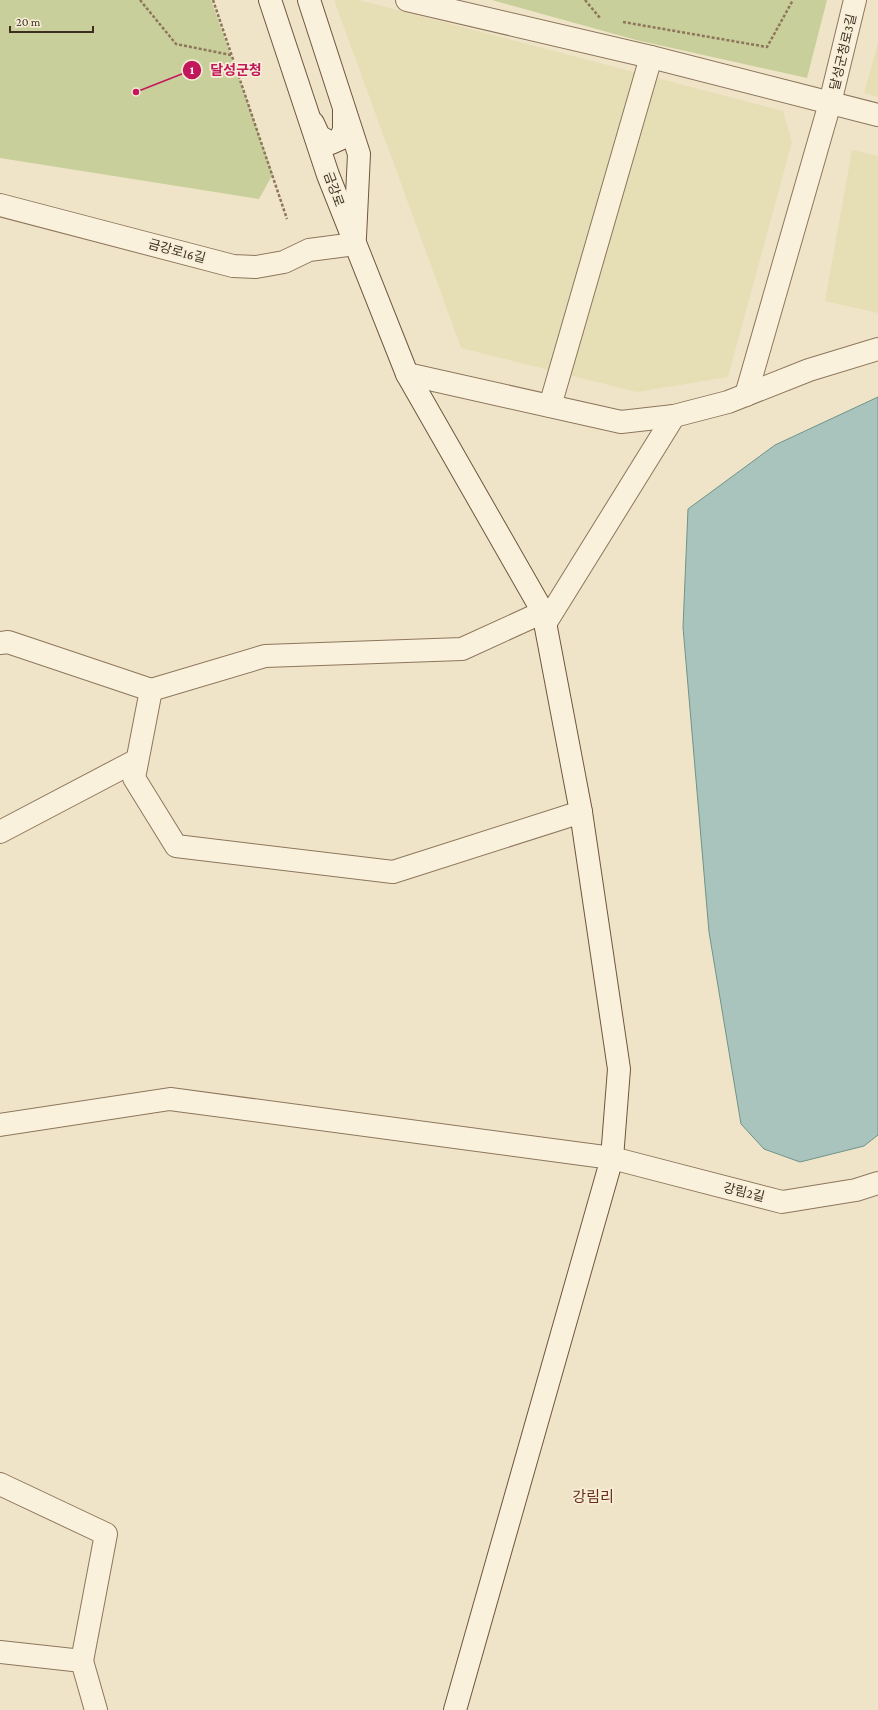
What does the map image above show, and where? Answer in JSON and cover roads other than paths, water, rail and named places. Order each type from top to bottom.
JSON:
[{"type":"street","name":"금강로","points":[[270,0],[328,175],[407,374],[544,618],[581,812],[619,1069],[612,1158],[455,1710]]},
{"type":"street","points":[[308,0],[359,154],[355,244]]},
{"type":"street","points":[[407,0],[651,57],[878,116]]},
{"type":"street","name":"달성군청로3길","points":[[746,395],[830,103],[855,0]]},
{"type":"street","points":[[550,406],[651,57]]},
{"type":"street","points":[[307,111],[319,136],[331,142],[340,139],[344,130],[342,102]]},
{"type":"street","name":"금강로16길","points":[[0,205],[233,266],[256,267],[284,262],[309,250],[355,244]]},
{"type":"street","points":[[407,374],[621,422],[674,416],[728,402],[809,370],[878,349]]},
{"type":"street","points":[[0,643],[8,642],[150,690],[265,656],[462,649],[544,618],[674,416]]},
{"type":"street","points":[[150,690],[134,778],[176,846],[393,872],[581,812]]},
{"type":"street","points":[[0,832],[137,760]]},
{"type":"street","name":"강림2길","points":[[0,1126],[170,1099],[612,1158],[782,1202],[856,1190],[878,1182]]},
{"type":"street","points":[[0,1484],[106,1534],[82,1661],[96,1710]]},
{"type":"street","points":[[0,1652],[82,1661]]},
{"type":"water","points":[[878,397],[878,1135],[864,1146],[800,1162],[764,1149],[741,1124],[709,932],[683,627],[688,509],[775,445]]},
{"type":"place","name":"달성군청","points":[[136,92]]},
{"type":"district","name":"강림리","points":[[593,1497]]}]
